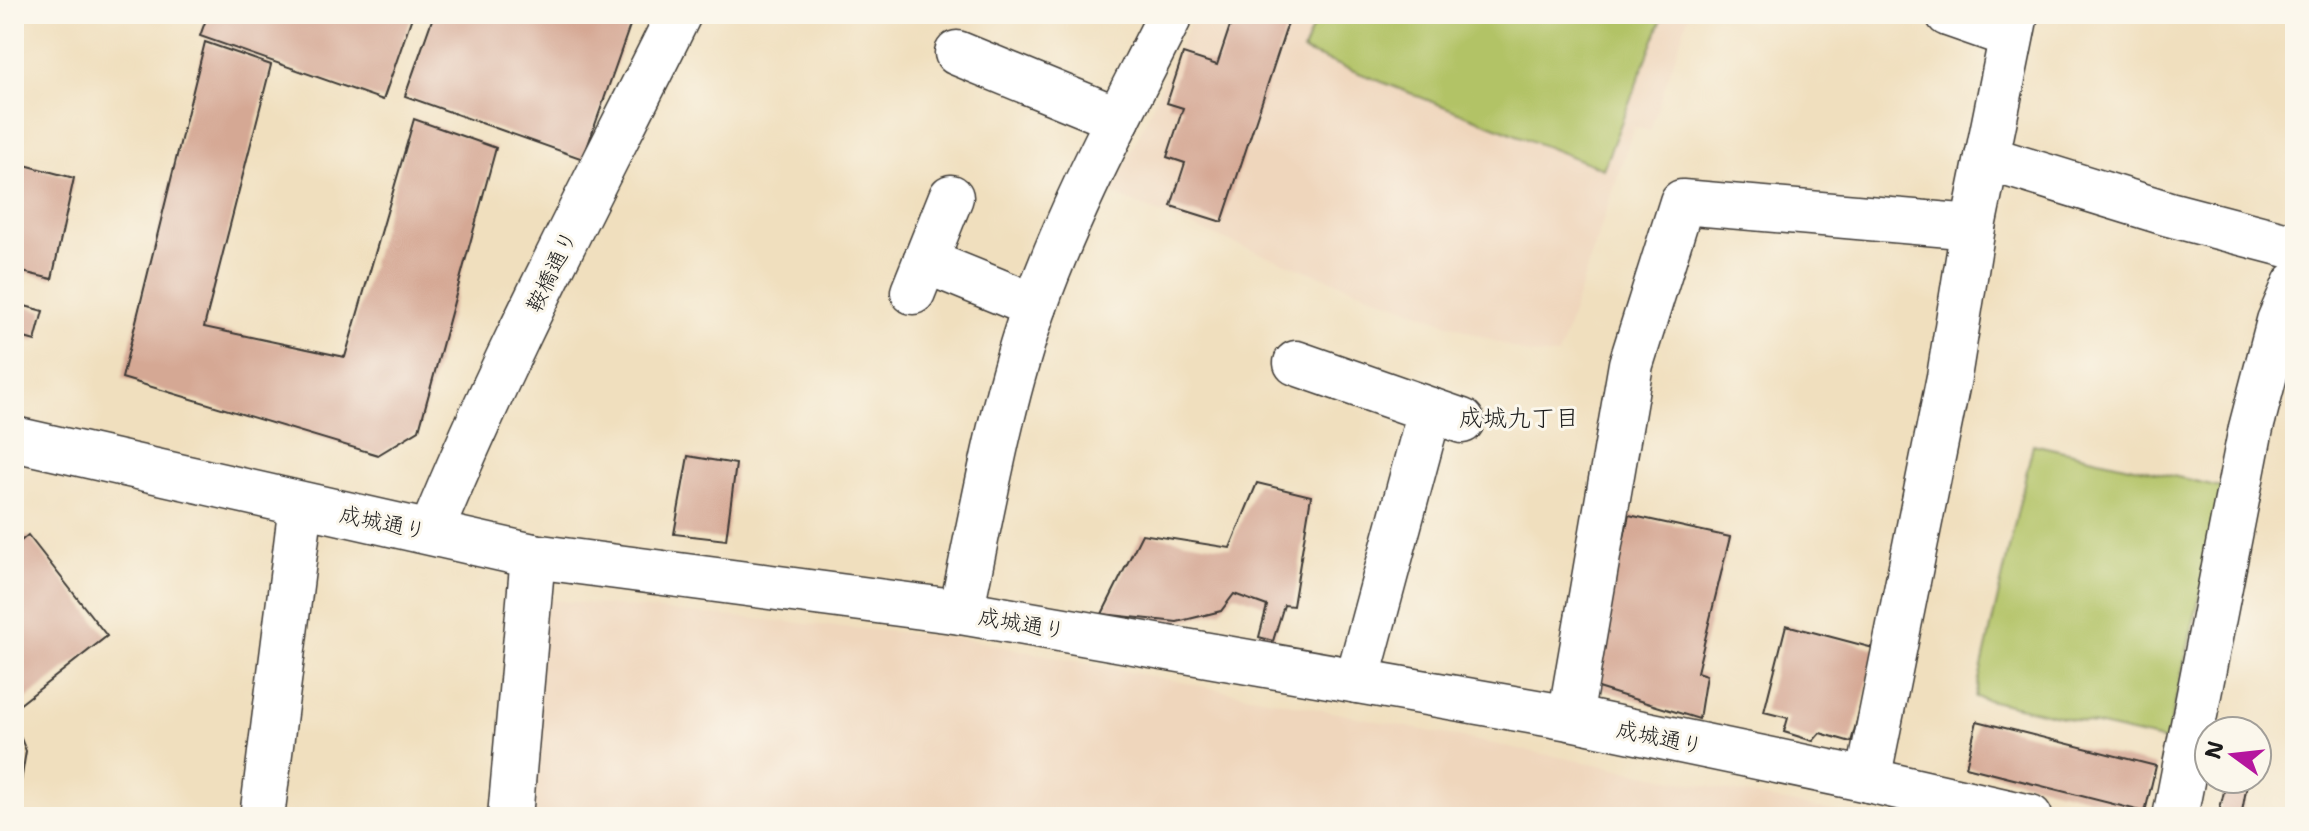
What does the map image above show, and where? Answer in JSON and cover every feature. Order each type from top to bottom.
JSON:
[{"type":"street","name":"鞍橋通り","points":[[431,532],[475,430],[679,14]]},
{"type":"street","points":[[961,612],[1004,414],[1035,306],[1085,184],[1171,14]]},
{"type":"street","points":[[1868,780],[1949,377],[1973,227],[2014,25],[1948,14]]},
{"type":"street","points":[[957,53],[1118,119]]},
{"type":"street","points":[[1987,158],[2169,214],[2295,247]]},
{"type":"street","points":[[951,197],[919,277],[1035,306]]},
{"type":"street","points":[[1570,718],[1631,364],[1682,202],[1973,227]]},
{"type":"street","points":[[2175,817],[2251,428],[2290,310]]},
{"type":"street","points":[[1296,363],[1446,415],[1357,681]]},
{"type":"street","name":"成城通り","points":[[14,439],[533,556],[961,612],[1570,718],[1868,780],[2020,816]]},
{"type":"street","points":[[262,817],[301,505]]},
{"type":"street","points":[[510,817],[533,556]]},
{"type":"shaded area","points":[[1194,14],[1689,14],[1650,131],[1634,127],[1558,356],[1529,354],[1243,247],[1112,194]]},
{"type":"shaded area","points":[[541,599],[959,638],[1862,817],[529,817]]},
{"type":"green space","points":[[1318,14],[1664,14],[1603,169],[1303,51]]},
{"type":"green space","points":[[2033,444],[2225,488],[2166,741],[1975,697]]},
{"type":"building","points":[[208,14],[413,14],[383,100],[200,36]]},
{"type":"building","points":[[434,14],[634,14],[583,159],[405,96]]},
{"type":"building","points":[[1234,14],[1291,14],[1222,222],[1171,206],[1185,163],[1167,157],[1183,108],[1167,103],[1183,54],[1217,65]]},
{"type":"building","points":[[205,42],[271,65],[204,327],[345,357],[414,119],[496,148],[419,430],[378,455],[122,378]]},
{"type":"building","points":[[17,163],[74,178],[52,279],[14,270],[14,172]]},
{"type":"building","points":[[14,303],[43,311],[35,341],[14,335]]},
{"type":"building","points":[[688,456],[736,464],[726,540],[674,534]]},
{"type":"building","points":[[1257,483],[1311,496],[1293,606],[1284,605],[1273,641],[1259,637],[1267,606],[1234,594],[1221,611],[1177,622],[1102,614],[1142,534],[1230,548]]},
{"type":"building","points":[[1629,515],[1730,537],[1697,672],[1706,675],[1699,719],[1591,686]]},
{"type":"building","points":[[28,535],[107,636],[14,709],[14,547]]},
{"type":"building","points":[[1786,625],[1877,649],[1851,742],[1820,733],[1813,741],[1784,732],[1788,718],[1764,712]]},
{"type":"building","points":[[14,721],[26,751],[21,782],[14,788]]},
{"type":"building","points":[[1977,721],[2156,766],[2145,812],[1966,767]]},
{"type":"building","points":[[2223,795],[2245,795],[2241,817],[2218,817]]},
{"type":"district","name":"成城九丁目","points":[[1519,418]]}]
